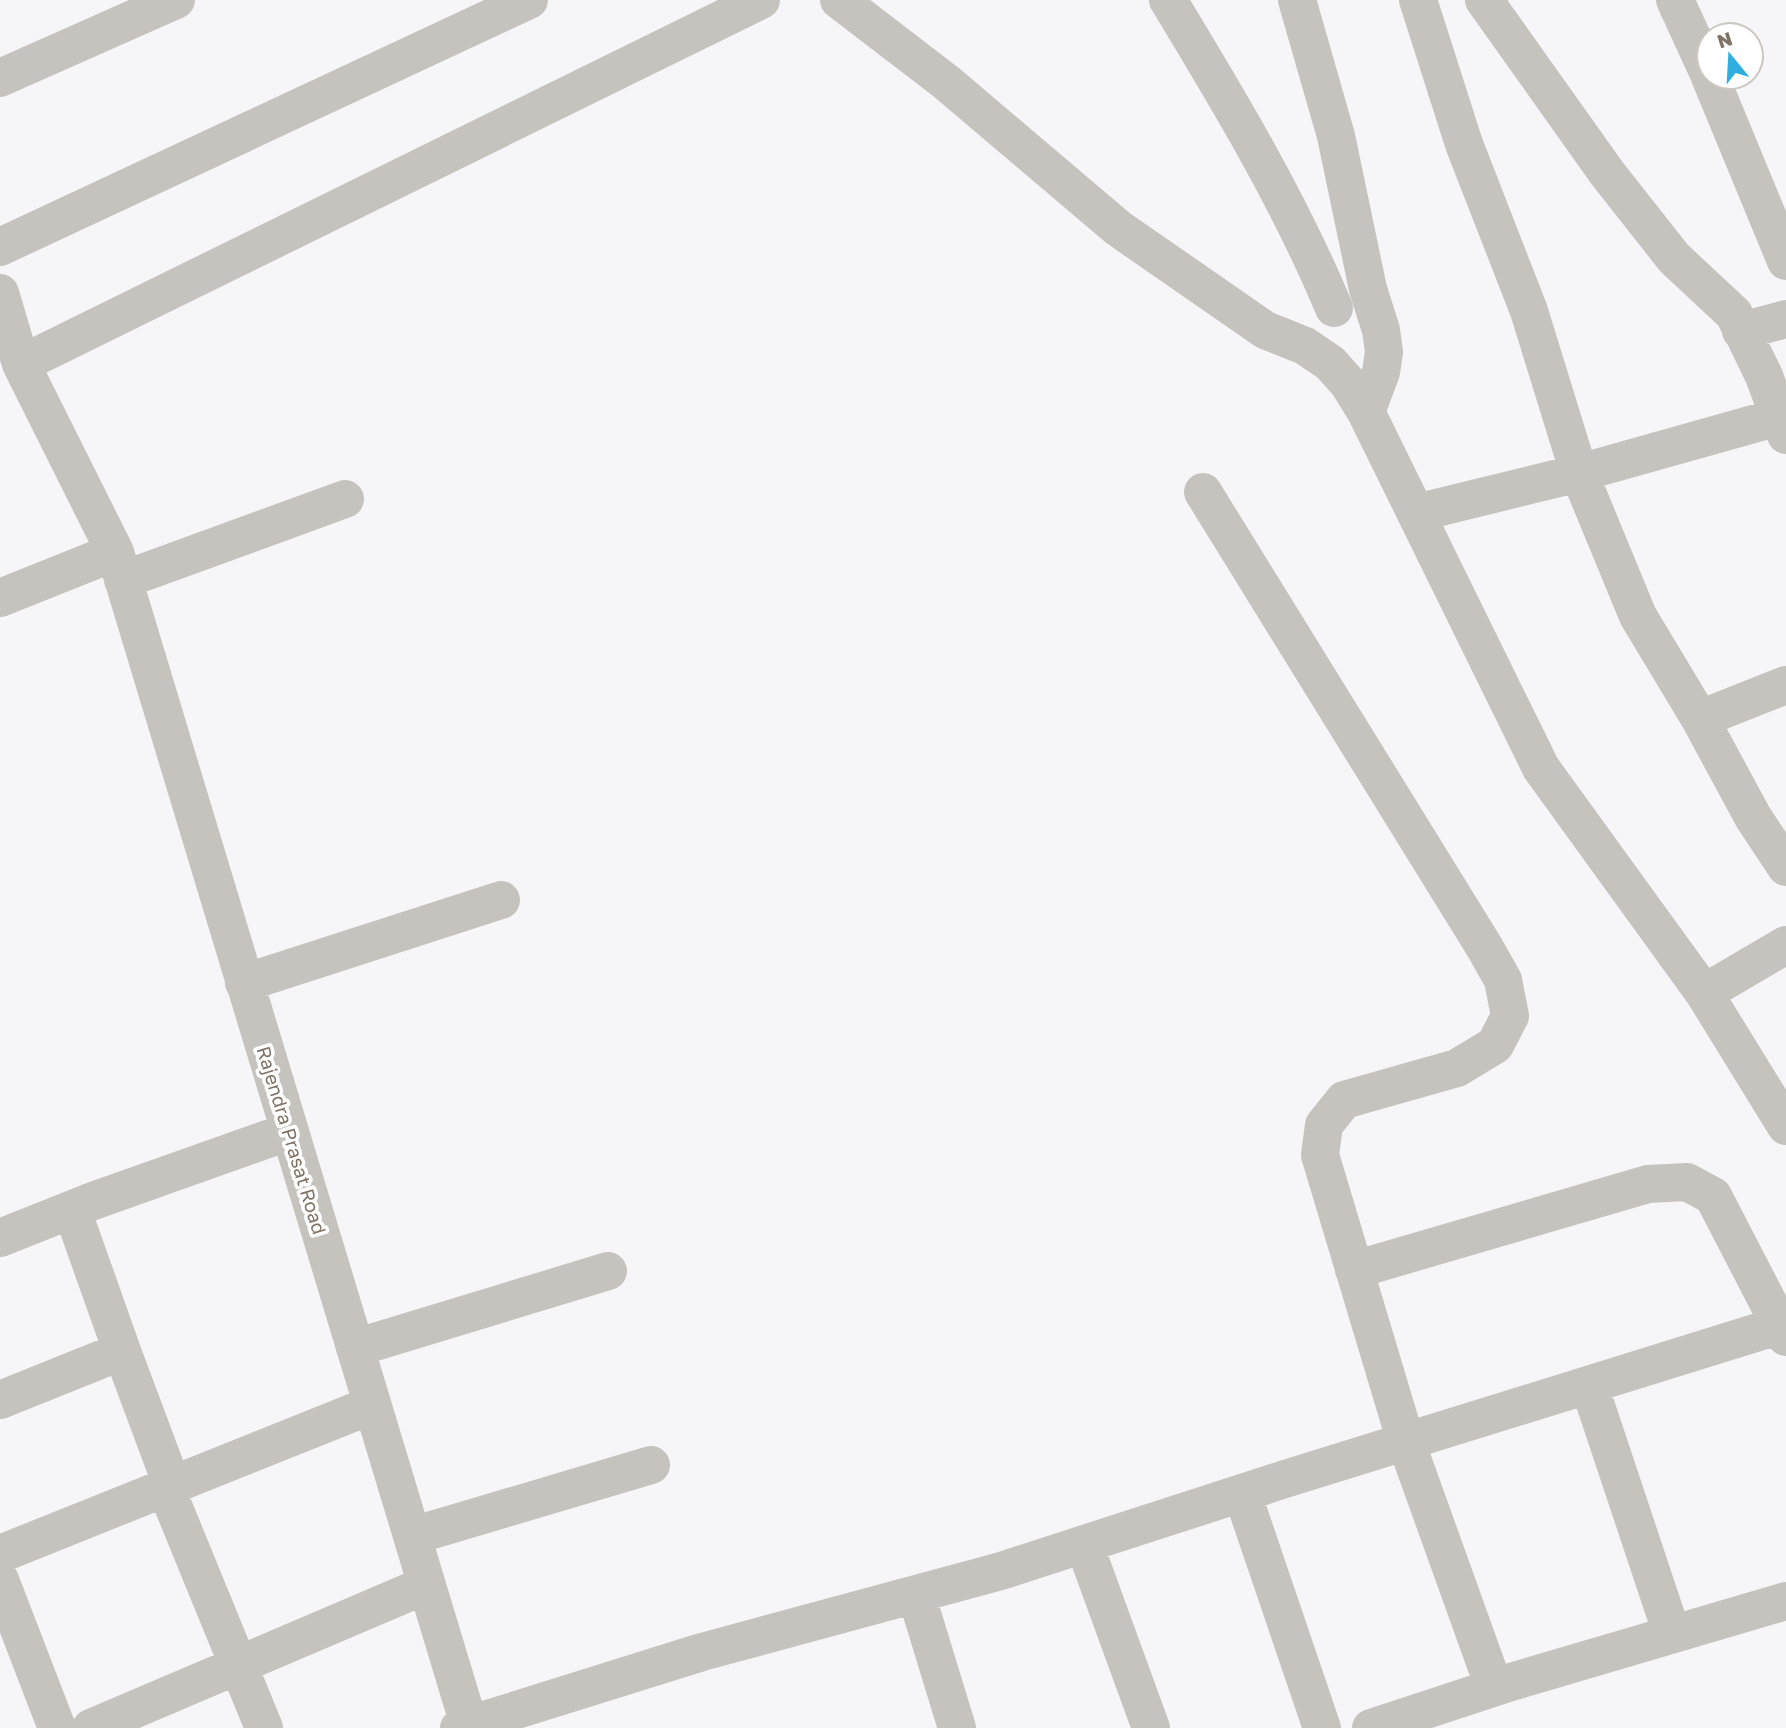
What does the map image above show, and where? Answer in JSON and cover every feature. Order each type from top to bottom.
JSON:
[{"type":"street","points":[[0,78],[176,0]]},
{"type":"street","points":[[0,247],[529,0]]},
{"type":"street","points":[[21,364],[761,0]]},
{"type":"street","points":[[839,0],[946,82],[1118,228],[1265,330],[1305,346],[1330,363],[1348,383],[1366,412],[1541,768],[1704,993],[1786,1126]]},
{"type":"street","points":[[1168,0],[1236,111],[1321,276],[1334,308]]},
{"type":"street","points":[[1297,0],[1336,136],[1381,330],[1384,352],[1381,372],[1366,412]]},
{"type":"street","points":[[1418,0],[1464,144],[1530,311],[1578,473],[1638,616],[1700,719],[1753,817],[1786,867]]},
{"type":"street","points":[[1416,513],[1782,426],[1764,376],[1734,314],[1674,258],[1606,173],[1485,0]]},
{"type":"street","points":[[1675,0],[1695,43]]},
{"type":"street","points":[[1716,91],[1786,261]]},
{"type":"street","name":"Rajendra Prasat Road","points":[[0,293],[21,364],[119,566],[412,1536],[466,1727]]},
{"type":"street","points":[[1305,346],[1334,308],[1374,306]]},
{"type":"street","points":[[1741,331],[1786,319]]},
{"type":"street","points":[[1203,492],[1503,980],[1510,1016],[1495,1045],[1457,1068],[1344,1101],[1324,1125],[1320,1155],[1406,1441],[1494,1687]]},
{"type":"street","points":[[0,598],[345,499]]},
{"type":"street","points":[[1700,719],[1786,685]]},
{"type":"street","points":[[244,983],[501,900]]},
{"type":"street","points":[[1704,993],[1786,945]]},
{"type":"street","points":[[0,1238],[290,1132]]},
{"type":"street","points":[[466,1727],[702,1651],[1001,1571],[1406,1441],[1589,1385],[1783,1331],[1713,1196],[1688,1182],[1648,1184],[1354,1269]]},
{"type":"street","points":[[72,1210],[169,1486],[264,1728]]},
{"type":"street","points":[[355,1348],[608,1271]]},
{"type":"street","points":[[0,1400],[122,1351]]},
{"type":"street","points":[[1589,1385],[1672,1634]]},
{"type":"street","points":[[0,1554],[372,1405]]},
{"type":"street","points":[[412,1536],[651,1465]]},
{"type":"street","points":[[1242,1493],[1322,1728]]},
{"type":"street","points":[[1084,1544],[1151,1728]]},
{"type":"street","points":[[0,1580],[57,1728]]},
{"type":"street","points":[[92,1728],[426,1585]]},
{"type":"street","points":[[916,1594],[957,1728]]},
{"type":"street","points":[[1371,1728],[1494,1687],[1786,1601]]}]
